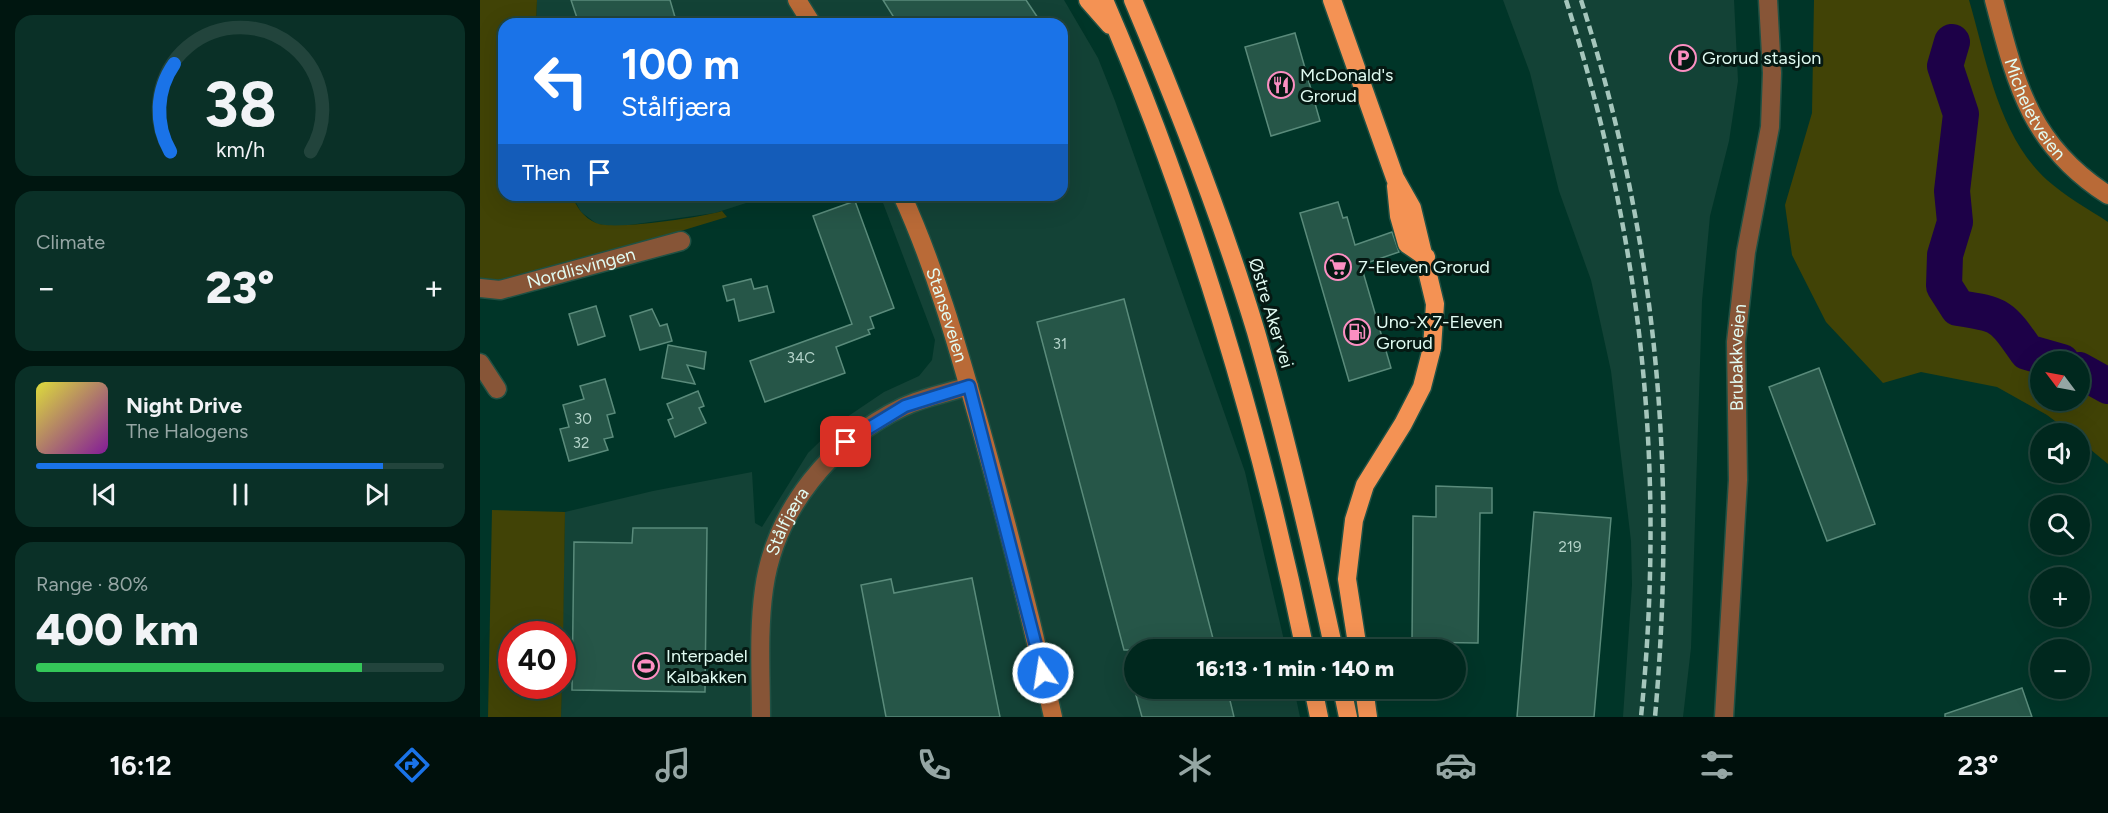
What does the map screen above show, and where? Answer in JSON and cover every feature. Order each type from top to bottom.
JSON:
[{"type":"highway","points":[[1088,0],[1119,35]]},
{"type":"highway","points":[[1104,0],[1174,178],[1199,252],[1249,421],[1302,639]]},
{"type":"highway","name":"Østre Aker vei","points":[[1133,0],[1199,164],[1255,331],[1302,508],[1332,639]]},
{"type":"highway","points":[[1332,0],[1395,178],[1412,207],[1426,257],[1435,304],[1435,326],[1428,368],[1413,405],[1365,485],[1354,520],[1347,579],[1356,639]]},
{"type":"highway","points":[[1315,699],[1319,717]]},
{"type":"highway","points":[[1344,699],[1348,717]]},
{"type":"highway","points":[[1366,699],[1368,717]]},
{"type":"street","points":[[796,0],[808,18]]},
{"type":"street","name":"Brubakkveien","points":[[1724,717],[1738,480],[1736,342],[1746,252],[1770,127],[1772,64],[1768,0]]},
{"type":"street","name":"Micheletveien","points":[[1994,0],[2018,85],[2039,127],[2070,168],[2108,195]]},
{"type":"street","name":"Stanseveien","points":[[904,201],[932,267],[969,386],[1033,629],[1053,717]]},
{"type":"street","name":"Nordlisvingen","points":[[480,288],[500,290],[681,241]]},
{"type":"street","points":[[480,363],[497,389]]},
{"type":"street","name":"Stålfjæra","points":[[761,717],[764,587],[779,537],[802,492],[846,442],[871,425],[922,399],[969,386]]},
{"type":"shaded area","points":[[480,0],[537,0],[536,18],[498,18],[498,201],[575,201],[584,215],[596,223],[605,225],[658,222],[722,211],[727,217],[552,270],[507,281],[480,280]]},
{"type":"shaded area","points":[[537,0],[1064,0],[1098,58],[1115,101],[1245,472],[1284,639],[1124,639],[1124,699],[1296,699],[1300,717],[561,717],[561,699],[576,699],[576,621],[563,621],[565,512],[653,491],[752,472],[755,523],[762,527],[808,453],[841,421],[884,392],[919,376],[932,360],[935,340],[882,201],[1068,201],[1068,18],[536,18]]},
{"type":"shaded area","points":[[1503,0],[1734,0],[1738,81],[1729,141],[1710,216],[1702,301],[1691,648],[1683,717],[1623,717],[1632,585],[1631,541],[1611,371],[1591,280],[1559,191],[1530,73]]},
{"type":"shaded area","points":[[1814,0],[1969,0],[1996,96],[2017,141],[2030,162],[2047,180],[2069,197],[2108,222],[2108,464],[2090,449],[2090,423],[2058,423],[2040,411],[2090,411],[2090,351],[2030,351],[2030,405],[1997,387],[1921,372],[1883,383],[1826,322],[1792,255],[1785,205],[1812,113]]},
{"type":"shaded area","points":[[575,201],[752,201],[715,213],[615,227],[597,224],[581,212]]},
{"type":"shaded area","points":[[492,510],[565,512],[563,621],[498,621],[498,699],[562,699],[561,717],[488,717]]},
{"type":"building","points":[[571,0],[670,0],[675,18],[577,18]]},
{"type":"building","points":[[883,0],[1026,0],[1038,18],[894,18]]},
{"type":"building","points":[[1295,33],[1320,121],[1271,136],[1245,47]]},
{"type":"building","points":[[855,201],[894,308],[870,317],[874,328],[868,330],[870,334],[836,347],[845,373],[765,402],[750,361],[852,324],[813,216]]},
{"type":"building","points":[[1338,202],[1343,218],[1347,217],[1355,245],[1392,232],[1399,252],[1361,265],[1391,368],[1349,381],[1300,213]]},
{"type":"building","points":[[751,279],[754,289],[767,286],[774,312],[739,321],[734,299],[727,301],[723,286]]},
{"type":"building","points":[[1124,299],[1213,639],[1124,639],[1124,650],[1037,322]]},
{"type":"building","points":[[596,306],[605,336],[578,345],[569,314]]},
{"type":"building","points":[[652,309],[660,326],[667,324],[672,341],[640,350],[630,316]]},
{"type":"building","points":[[668,345],[706,352],[704,369],[687,365],[695,384],[662,378]]},
{"type":"building","points":[[1819,368],[1875,524],[1827,541],[1769,387]]},
{"type":"building","points":[[605,379],[615,413],[607,415],[613,437],[604,439],[608,450],[569,461],[560,429],[569,427],[563,405],[584,399],[580,386]]},
{"type":"building","points":[[698,391],[704,406],[699,408],[706,423],[675,437],[668,420],[673,418],[667,404]]},
{"type":"building","points":[[1436,486],[1492,488],[1492,513],[1480,513],[1478,643],[1466,643],[1466,639],[1412,639],[1413,516],[1436,517]]},
{"type":"building","points":[[1534,512],[1611,518],[1594,717],[1517,717]]},
{"type":"building","points":[[633,528],[707,528],[705,692],[576,690],[576,621],[573,621],[574,542],[632,543]]},
{"type":"building","points":[[972,578],[1000,717],[886,717],[861,585],[891,579],[894,593]]},
{"type":"building","points":[[2022,688],[2032,717],[1945,717],[1945,714]]},
{"type":"building","points":[[1137,699],[1230,699],[1234,717],[1142,717]]},
{"type":"waterway","points":[[1952,42],[1945,66],[1961,114],[1952,191],[1955,222],[1945,255],[1944,286],[1958,308],[1983,312],[1999,319],[2030,353]]},
{"type":"waterway","points":[[2090,376],[2108,386]]},
{"type":"railway","points":[[1566,0],[1592,89],[1613,178],[1630,266],[1641,354],[1648,443],[1651,533],[1648,624],[1641,717]]},
{"type":"railway","points":[[1581,0],[1607,89],[1628,178],[1644,266],[1655,355],[1661,444],[1663,534],[1661,625],[1655,717]]},
{"type":"place","name":"Grorud stasjon","points":[[1683,58]]},
{"type":"place","name":"McDonald's Grorud","points":[[1281,85]]},
{"type":"place","name":"7-Eleven Grorud","points":[[1338,267]]},
{"type":"place","name":"Uno-X 7-Eleven Grorud","points":[[1357,332]]},
{"type":"place","name":"Interpadel Kalbakken","points":[[646,666]]},
{"type":"route","points":[[846,442],[885,416],[905,406],[969,386],[1043,673]]}]
